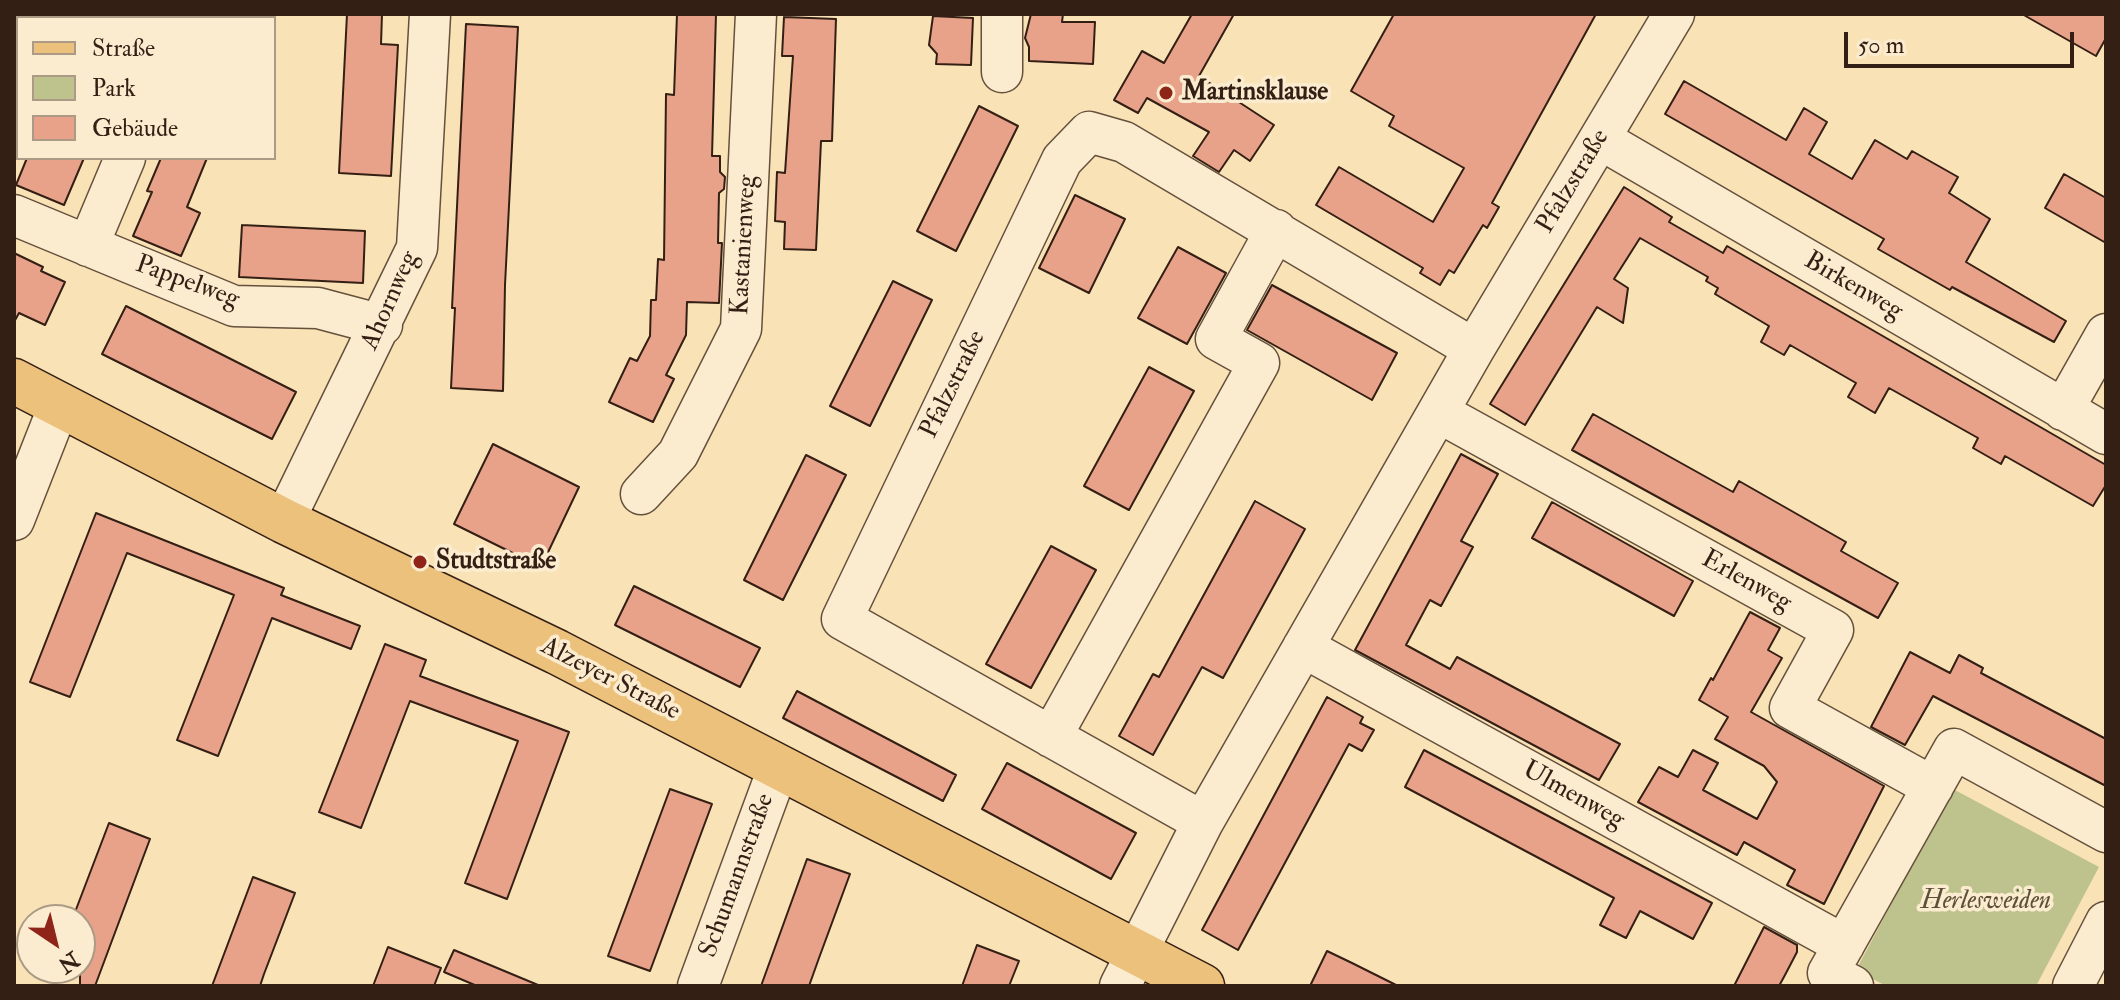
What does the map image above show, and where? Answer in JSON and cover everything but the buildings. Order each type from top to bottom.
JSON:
[{"type":"main road","name":"Alzeyer Straße","points":[[14,381],[284,521],[557,652],[779,766],[1127,969],[1202,986]]},
{"type":"street","name":"Ahornweg","points":[[284,521],[417,248],[430,14]]},
{"type":"street","name":"Kastanienweg","points":[[641,494],[678,454],[741,329],[756,14]]},
{"type":"street","points":[[1002,14],[1002,72]]},
{"type":"street","name":"Pfalzstraße","points":[[1127,969],[1203,822],[1303,647],[1474,349],[1674,14]]},
{"type":"street","name":"Pfalzstraße","points":[[1203,822],[842,619],[1062,160],[1089,132],[1124,142],[1474,349]]},
{"type":"street","name":"Birkenweg","points":[[1600,139],[2106,434]]},
{"type":"street","points":[[88,246],[124,160]]},
{"type":"street","name":"Pappelweg","points":[[14,215],[234,306],[318,308],[382,325]]},
{"type":"street","points":[[1051,737],[1259,363],[1216,339],[1276,230]]},
{"type":"street","points":[[2063,410],[2106,334]]},
{"type":"street","points":[[14,520],[60,403]]},
{"type":"street","name":"Erlenweg","points":[[1438,412],[1833,630],[1790,708],[1933,787]]},
{"type":"street","name":"Ulmenweg","points":[[1303,647],[1844,945]]},
{"type":"street","points":[[1853,986],[1828,973],[1954,749],[2106,832]]},
{"type":"street","name":"Schumannstraße","points":[[698,986],[779,766]]},
{"type":"street","points":[[2073,986],[2106,922]]},
{"type":"green space","name":"Herlesweiden","points":[[1953,789],[2099,867],[2036,986],[1886,986],[1856,970]]},
{"type":"place","name":"Martinsklause","points":[[1166,93]]},
{"type":"place","name":"Studtstraße","points":[[420,562]]}]
